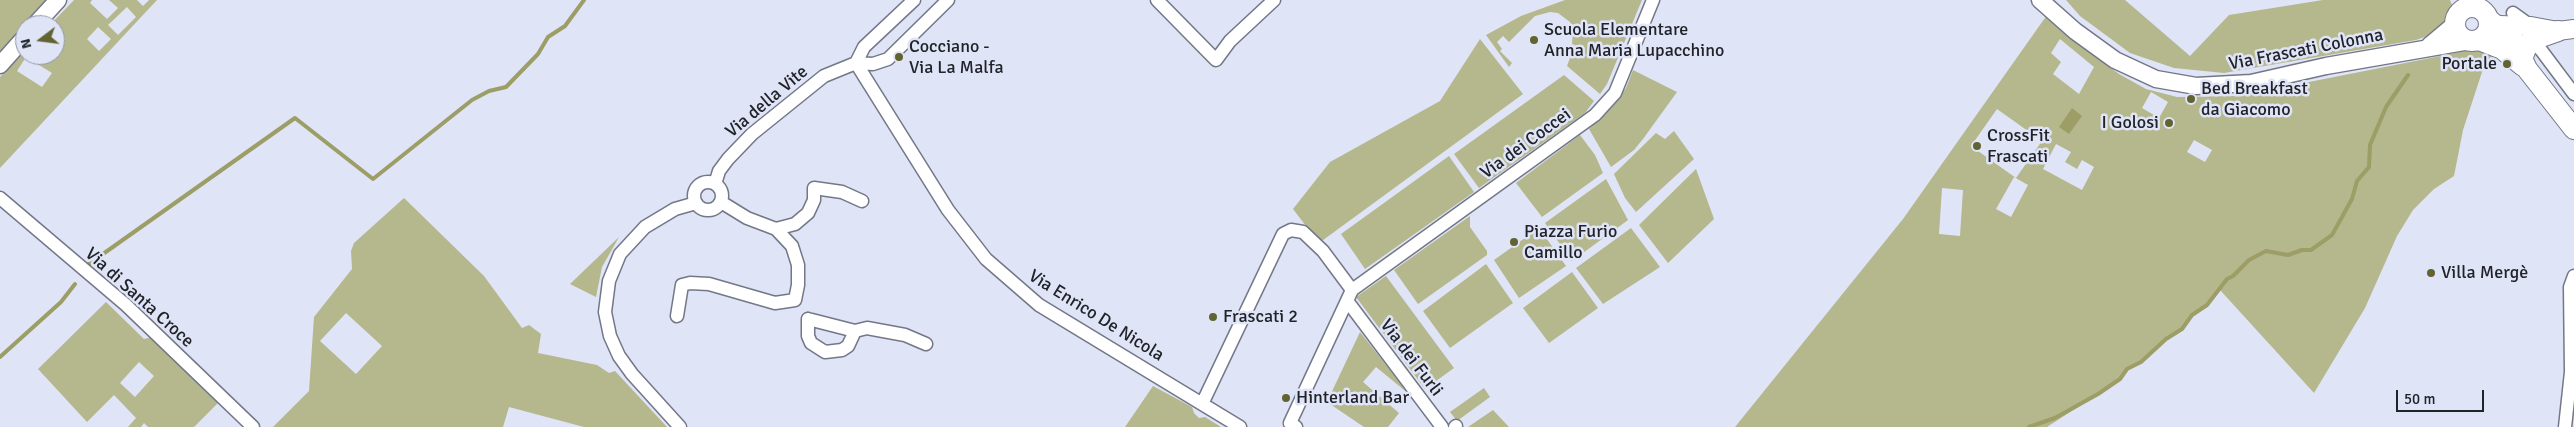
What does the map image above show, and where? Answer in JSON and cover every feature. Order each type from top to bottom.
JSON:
[{"type":"main road","points":[[2526,36],[2490,13],[2464,8],[2455,13],[2458,34],[2502,49],[2524,64],[2574,129]]},
{"type":"main road","points":[[2479,41],[2488,29],[2490,13]]},
{"type":"main road","points":[[2479,41],[2566,30]]},
{"type":"main road","points":[[2524,64],[2526,36]]},
{"type":"street","points":[[45,15],[58,0]]},
{"type":"street","points":[[856,63],[864,48],[914,0]]},
{"type":"street","name":"Via della Vite","points":[[715,184],[720,171],[728,159],[759,128],[824,76],[856,63],[873,64],[888,59],[948,0]]},
{"type":"street","points":[[1157,0],[1216,60],[1230,41],[1274,0]]},
{"type":"street","name":"Via dei Coccei","points":[[1349,303],[1371,276],[1595,115],[1615,93],[1654,0]]},
{"type":"street","name":"Via Frascati Colonna","points":[[2040,0],[2074,31],[2115,60],[2156,79],[2186,85],[2210,86],[2251,83],[2425,48],[2479,41]]},
{"type":"street","name":"Via Frascati Colonna","points":[[2425,48],[2455,13]]},
{"type":"street","points":[[2526,36],[2574,94]]},
{"type":"street","points":[[0,65],[15,48]]},
{"type":"street","name":"Via Enrico De Nicola","points":[[856,63],[948,210],[986,259],[1039,305],[1240,427]]},
{"type":"street","points":[[680,427],[632,374],[620,356],[610,336],[605,312],[609,281],[620,254],[645,227],[676,209],[696,203],[707,210],[713,209],[720,202],[721,191],[715,184],[705,182],[699,185],[695,191],[696,203]]},
{"type":"street","points":[[776,229],[795,224],[808,213],[814,200],[814,188],[842,192],[862,201]]},
{"type":"street","name":"Via di Santa Croce","points":[[0,198],[126,306],[253,427]]},
{"type":"street","points":[[720,202],[747,218],[776,229],[792,246],[798,265],[798,284],[795,300],[808,319],[808,336],[812,343],[825,352],[842,350],[853,339],[856,331]]},
{"type":"street","name":"Via dei Furli","points":[[1202,404],[1278,248],[1283,234],[1292,230],[1302,232],[1316,245],[1349,303],[1442,427]]},
{"type":"street","points":[[2565,427],[2571,372],[2570,287],[2574,276]]},
{"type":"street","points":[[677,316],[682,286],[690,283],[709,284],[775,303],[795,300]]},
{"type":"street","points":[[1296,427],[1290,424],[1349,303]]},
{"type":"street","points":[[808,319],[856,331],[867,328],[905,336],[926,344]]},
{"type":"shaded area","points":[[0,0],[51,0],[37,15],[15,15],[15,38],[0,54]]},
{"type":"shaded area","points":[[74,0],[92,0],[90,3],[107,19],[118,8],[109,0],[137,0],[143,6],[149,0],[157,0],[0,168],[0,77],[15,61],[15,65],[21,65],[17,71],[42,87],[52,73],[39,65],[65,65],[65,15],[60,15]],"holes":[[[127,7],[136,17],[118,35],[108,25]],[[98,27],[111,39],[99,51],[87,39]]]},
{"type":"shaded area","points":[[1565,0],[1642,0],[1607,84],[1600,94],[1567,66],[1575,45],[1572,44],[1573,29],[1570,22],[1558,13],[1550,12],[1535,16],[1509,42],[1503,36],[1497,42],[1502,49],[1500,51],[1512,63],[1509,67],[1486,35],[1521,16]]},
{"type":"shaded area","points":[[2066,0],[2125,0],[2190,56],[2229,15],[2323,0],[2450,0],[2452,5],[2448,23],[2439,32],[2416,40],[2224,73],[2174,68],[2130,53],[2080,16]]},
{"type":"shaded area","points":[[2047,15],[2085,49],[2119,74],[2146,89],[2177,97],[2238,96],[2471,50],[2494,51],[2482,72],[2463,130],[2454,176],[2434,189],[2413,210],[2397,236],[2365,308],[2314,393],[2220,290],[2207,305],[2192,315],[2184,328],[2166,339],[2141,362],[2127,369],[2120,379],[2047,427],[1735,427],[1903,219]],"holes":[[[2060,39],[2094,67],[2079,94],[2053,74],[2061,62],[2051,53]],[[2151,92],[2168,102],[2159,118],[2142,108]],[[1997,109],[2042,141],[2016,178],[1971,146]],[[2194,140],[2212,150],[2205,162],[2187,152]],[[2056,144],[2071,152],[2065,162],[2077,169],[2082,160],[2094,167],[2082,190],[2043,169]],[[2014,177],[2028,185],[2011,217],[1996,209]],[[1942,188],[1963,190],[1960,236],[1939,234]]]},
{"type":"shaded area","points":[[1480,39],[1523,94],[1319,243],[1293,209],[1330,162],[1440,101]]},
{"type":"shaded area","points":[[1633,70],[1677,92],[1634,150],[1611,167],[1589,129],[1616,102],[1626,88]]},
{"type":"shaded area","points":[[1564,75],[1594,101],[1585,113],[1479,188],[1454,154]]},
{"type":"shaded area","points":[[2072,108],[2082,116],[2069,134],[2059,127]]},
{"type":"shaded area","points":[[1674,131],[1694,159],[1636,212],[1625,198],[1614,174],[1656,133],[1665,139]]},
{"type":"shaded area","points":[[1580,135],[1595,155],[1603,173],[1542,217],[1516,183]]},
{"type":"shaded area","points":[[1449,156],[1474,192],[1365,269],[1341,234]]},
{"type":"shaded area","points":[[1696,169],[1714,219],[1668,263],[1639,225]]},
{"type":"shaded area","points":[[1606,179],[1628,220],[1572,261],[1545,223]]},
{"type":"shaded area","points":[[404,198],[484,276],[522,328],[529,325],[541,334],[538,353],[597,365],[609,373],[615,371],[667,427],[584,427],[509,407],[503,427],[273,427],[309,391],[314,317],[352,269],[351,251],[354,243]],"holes":[[[346,313],[382,346],[356,374],[320,341]]]},
{"type":"shaded area","points":[[1470,216],[1470,227],[1487,251],[1487,255],[1418,304],[1394,270]]},
{"type":"shaded area","points":[[1539,228],[1566,266],[1519,298],[1494,260]]},
{"type":"shaded area","points":[[1631,228],[1660,267],[1603,304],[1576,268]]},
{"type":"shaded area","points":[[619,237],[602,267],[596,297],[570,284]]},
{"type":"shaded area","points":[[1486,264],[1513,303],[1450,348],[1423,311]]},
{"type":"shaded area","points":[[1572,272],[1598,308],[1549,343],[1523,308]]},
{"type":"shaded area","points":[[1386,276],[1454,368],[1425,389],[1356,297]]},
{"type":"shaded area","points":[[106,302],[144,339],[152,337],[219,402],[194,427],[148,427],[144,423],[141,427],[128,427],[136,418],[114,395],[87,422],[38,369]],"holes":[[[139,362],[154,376],[135,397],[120,383]]]},
{"type":"shaded area","points":[[1360,332],[1409,394],[1376,367],[1363,382],[1399,413],[1388,427],[1364,427],[1327,402]]},
{"type":"shaded area","points":[[1153,386],[1192,407],[1194,413],[1199,418],[1205,417],[1221,427],[1125,427]]},
{"type":"shaded area","points":[[1484,388],[1490,397],[1457,421],[1450,412]]},
{"type":"shaded area","points":[[1493,410],[1509,427],[1468,427]]},
{"type":"waterway","points":[[86,266],[295,118],[373,179],[472,100],[489,91],[506,87],[538,54],[548,37],[565,26],[584,0]]},
{"type":"waterway","points":[[2029,427],[2055,418],[2098,394],[2120,379],[2127,369],[2141,362],[2166,339],[2182,329],[2192,315],[2207,305],[2227,279],[2233,276],[2249,260],[2266,251],[2288,255],[2302,250],[2311,250],[2332,235],[2352,199],[2357,181],[2369,167],[2370,145],[2386,107],[2408,75]]},
{"type":"waterway","points":[[0,357],[61,302],[75,284]]},
{"type":"place","name":"Scuola Elementare Anna Maria Lupacchino","points":[[1534,40]]},
{"type":"place","name":"Cocciano - Via La Malfa","points":[[899,57]]},
{"type":"place","name":"Portale","points":[[2507,64]]},
{"type":"place","name":"Bed Breakfast da Giacomo","points":[[2191,99]]},
{"type":"place","name":"I Golosi","points":[[2169,123]]},
{"type":"place","name":"CrossFit Frascati","points":[[1977,146]]},
{"type":"place","name":"Piazza Furio Camillo","points":[[1514,242]]},
{"type":"place","name":"Villa Mergè","points":[[2431,273]]},
{"type":"place","name":"Frascati 2","points":[[1213,317]]},
{"type":"place","name":"Hinterland Bar","points":[[1286,398]]}]
